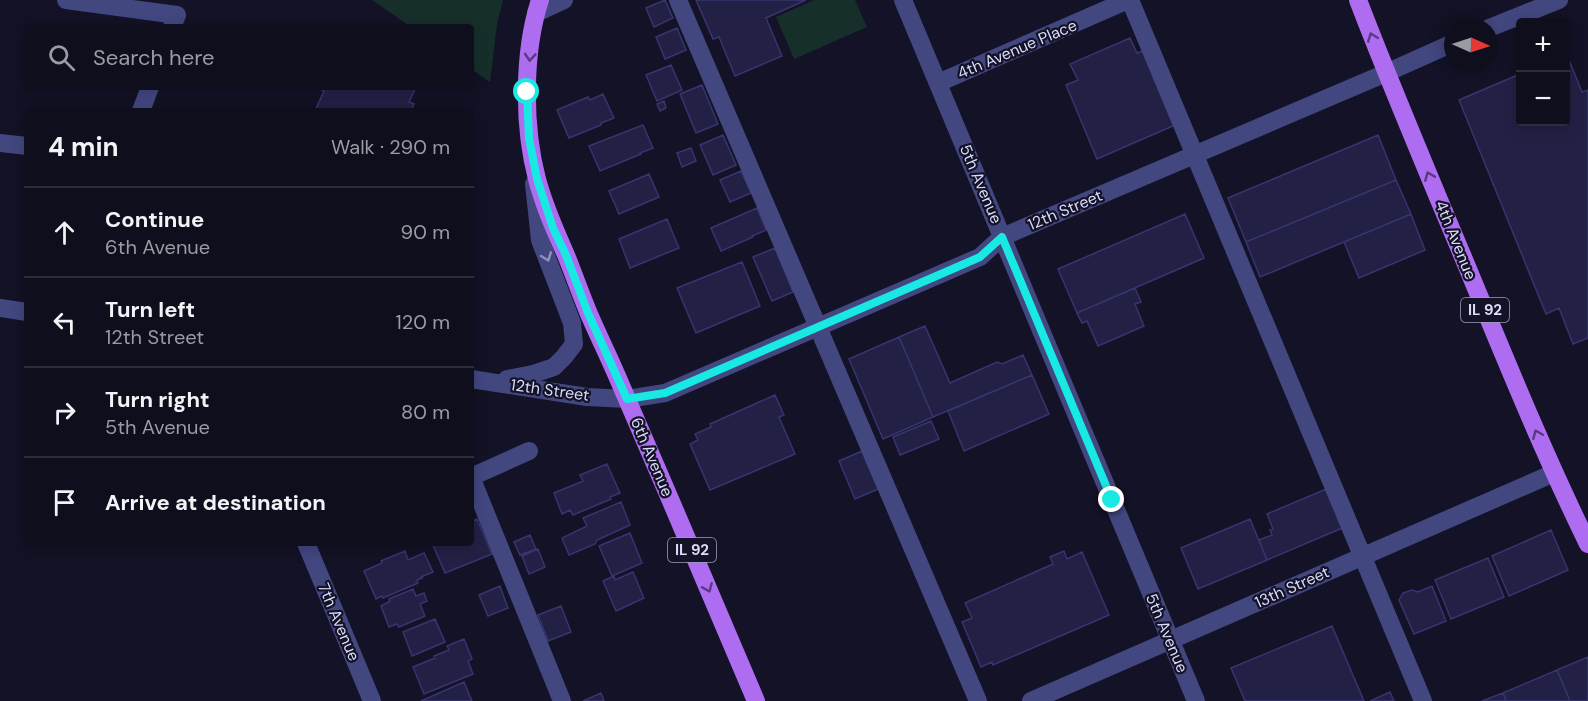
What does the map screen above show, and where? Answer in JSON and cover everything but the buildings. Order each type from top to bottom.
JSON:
[{"type":"main road","name":"4th Avenue","points":[[1358,0],[1386,74],[1554,473],[1588,544]]},
{"type":"main road","name":"6th Avenue","points":[[538,6],[530,48],[527,92],[529,138],[537,179],[553,228],[588,313],[756,701]]},
{"type":"street","points":[[66,0],[175,21]]},
{"type":"street","points":[[538,6],[564,0]]},
{"type":"street","points":[[678,0],[978,701]]},
{"type":"street","name":"5th Avenue","points":[[903,0],[1196,701]]},
{"type":"street","points":[[1129,0],[1196,155],[1423,701]]},
{"type":"street","name":"4th Avenue Place","points":[[938,83],[1129,0]]},
{"type":"street","points":[[1498,24],[1558,0]]},
{"type":"street","name":"12th Street","points":[[474,379],[587,397],[627,399],[665,393],[980,257],[1002,237],[1444,48]]},
{"type":"street","points":[[142,108],[149,90]]},
{"type":"street","points":[[491,382],[534,374],[554,367],[574,344],[572,323],[540,240],[529,138]]},
{"type":"street","points":[[0,142],[24,146]]},
{"type":"street","points":[[0,308],[24,312]]},
{"type":"street","points":[[474,476],[529,452]]},
{"type":"street","name":"13th Street","points":[[1031,701],[1554,473]]},
{"type":"street","points":[[474,484],[562,701]]},
{"type":"street","name":"7th Avenue","points":[[310,546],[372,701]]},
{"type":"green space","points":[[372,0],[503,0],[497,24],[490,82],[474,71],[474,24],[407,24]]},
{"type":"green space","points":[[814,0],[855,0],[867,27],[794,59],[776,17]]},
{"type":"route","points":[[527,92],[529,138],[537,179],[553,228],[627,399],[665,393],[941,274],[980,257],[1002,237],[1112,500]]}]
